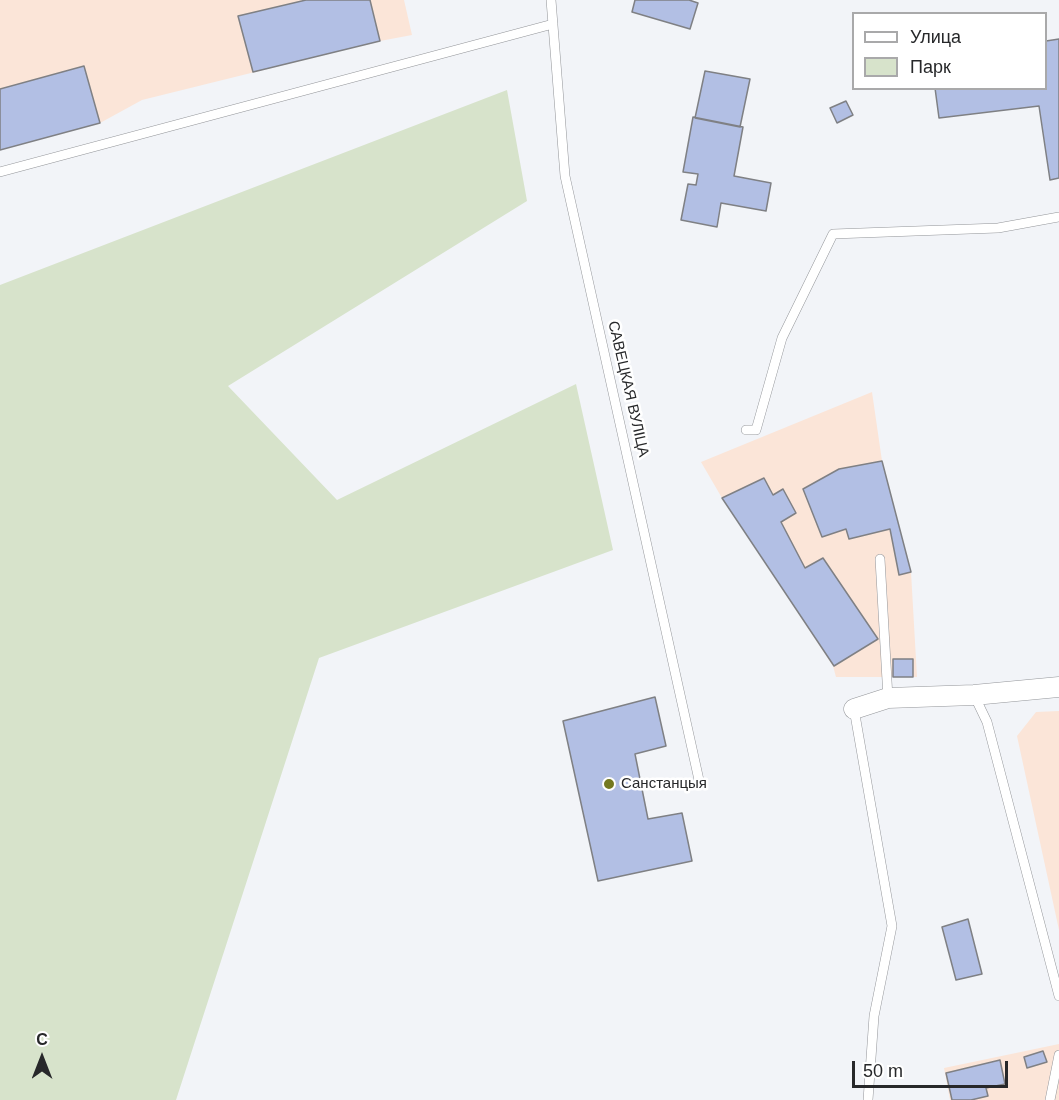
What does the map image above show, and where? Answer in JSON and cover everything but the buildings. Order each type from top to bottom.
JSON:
[{"type":"street","points":[[854,709],[888,698],[974,695],[1059,687]]},
{"type":"lane","name":"САВЕЦКАЯ ВУЛІЦА","points":[[551,0],[565,176],[699,780]]},
{"type":"lane","points":[[0,172],[554,24]]},
{"type":"lane","points":[[746,430],[756,430],[782,338],[833,234],[998,228],[1059,217]]},
{"type":"lane","points":[[880,559],[888,698]]},
{"type":"lane","points":[[974,695],[987,723],[1059,996]]},
{"type":"lane","points":[[854,709],[892,926],[874,1016],[868,1100]]},
{"type":"lane","points":[[1050,1100],[1059,1055]]},
{"type":"shaded area","points":[[0,0],[404,0],[412,35],[142,100],[100,123],[0,150]]},
{"type":"shaded area","points":[[872,392],[882,461],[911,572],[917,677],[836,677],[833,666],[722,498],[701,462]]},
{"type":"shaded area","points":[[1059,711],[1059,930],[1017,736],[1036,712]]},
{"type":"shaded area","points":[[1059,1044],[1059,1100],[950,1100],[944,1068]]},
{"type":"green space","points":[[507,90],[527,201],[228,386],[337,500],[576,384],[613,550],[319,658],[176,1100],[0,1100],[0,285]]},
{"type":"place","name":"Санстанцыя","points":[[609,784]]}]
